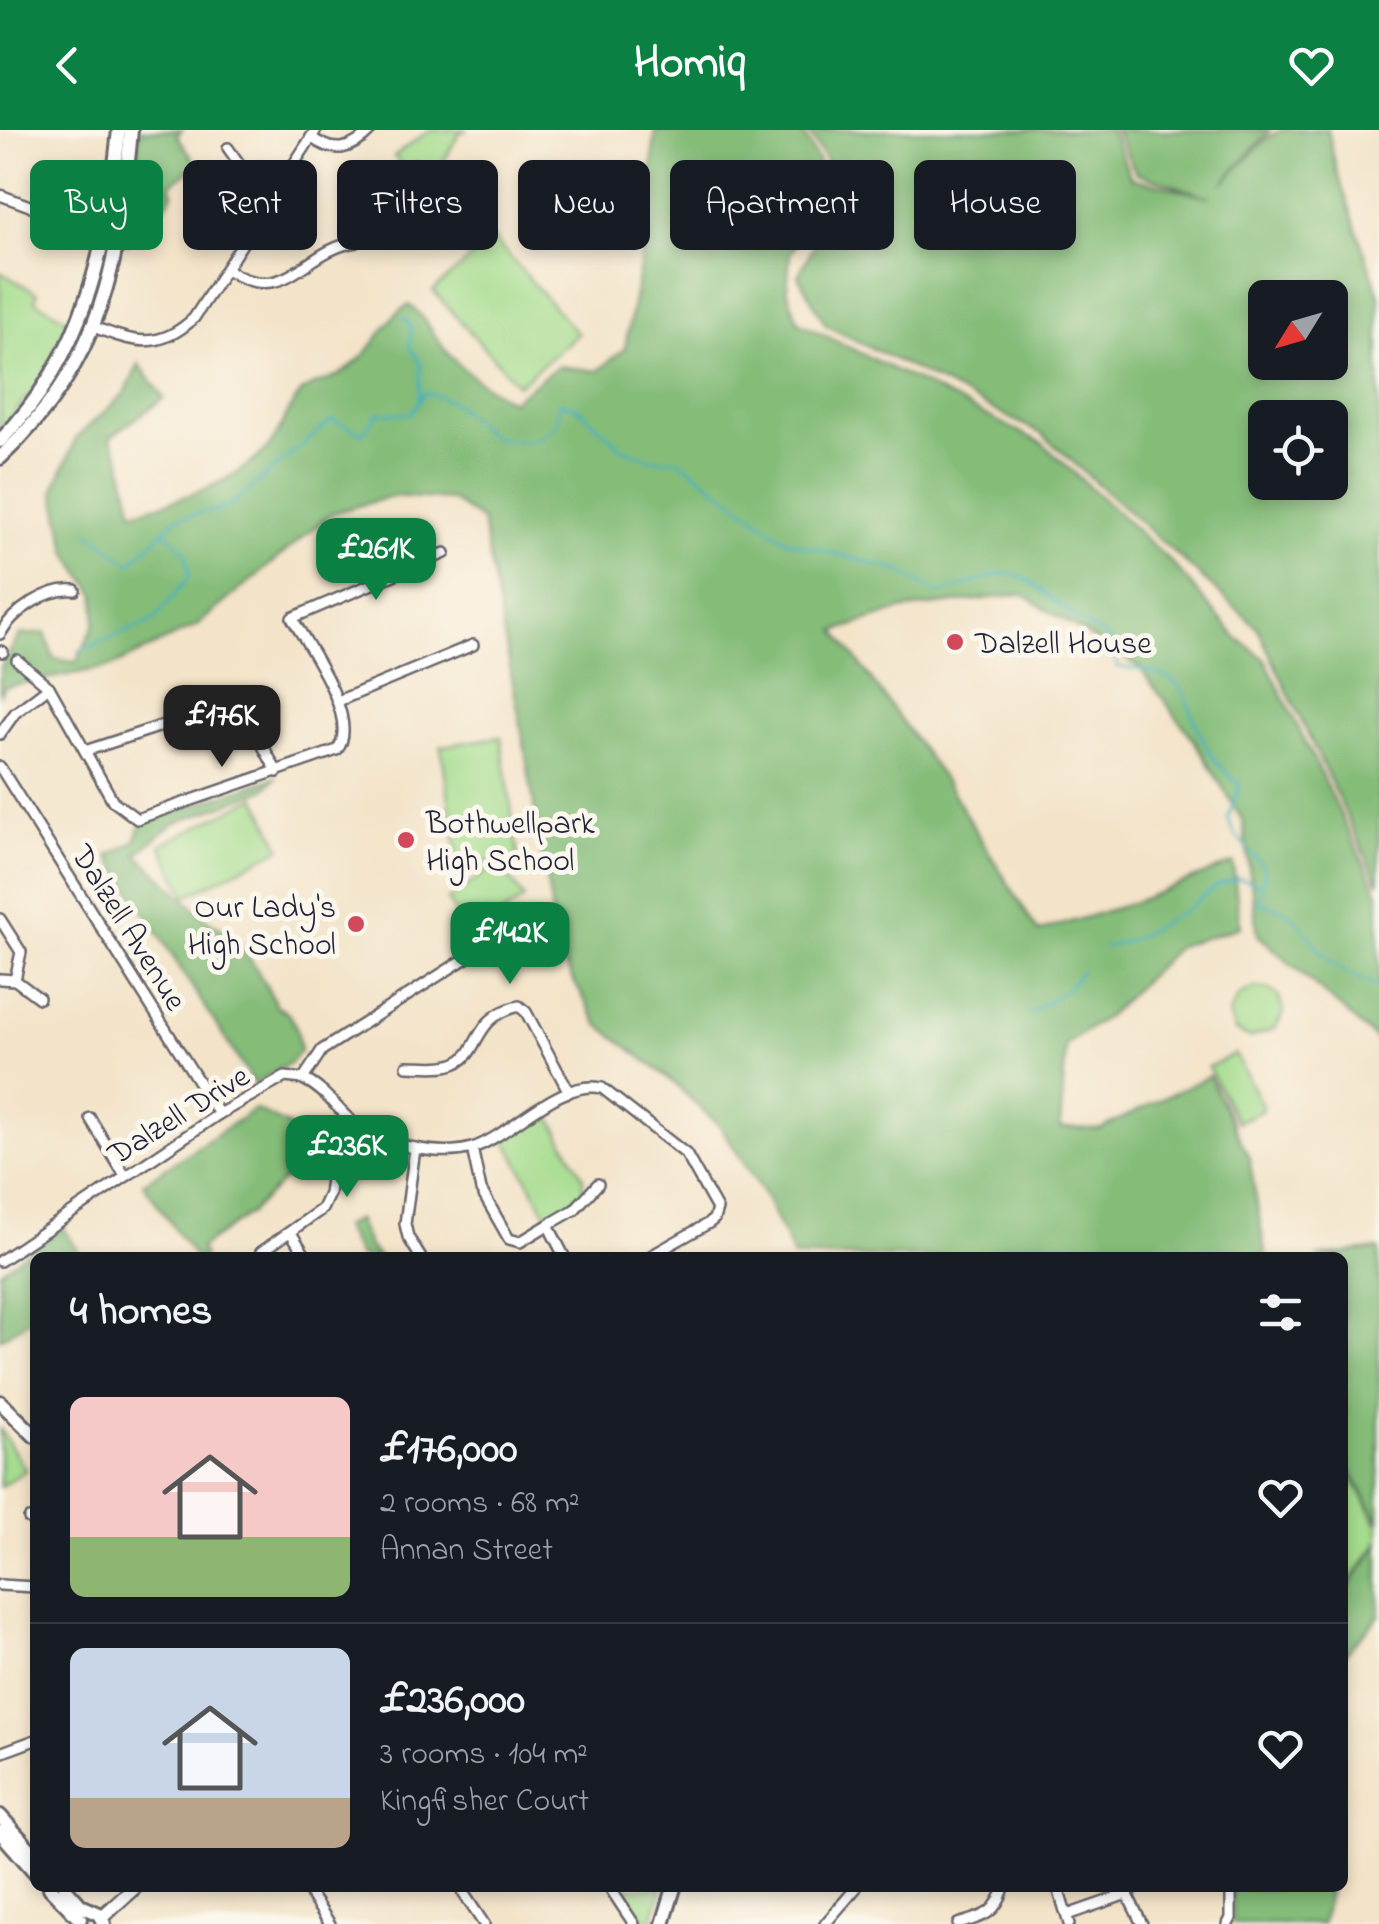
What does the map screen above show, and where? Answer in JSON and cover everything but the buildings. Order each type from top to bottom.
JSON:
[{"type":"main road","points":[[117,160],[119,130]]},
{"type":"main road","points":[[126,160],[131,130]]},
{"type":"main road","points":[[0,440],[42,389],[78,320],[108,250]]},
{"type":"main road","points":[[0,458],[31,428],[50,402],[94,327],[110,250]]},
{"type":"main road","points":[[0,1402],[30,1431]]},
{"type":"main road","points":[[0,1816],[30,1849]]},
{"type":"main road","points":[[0,1832],[30,1866]]},
{"type":"main road","points":[[55,1892],[91,1919]]},
{"type":"main road","points":[[67,1892],[91,1919]]},
{"type":"main road","points":[[91,1919],[128,1892]]},
{"type":"main road","points":[[664,1924],[673,1892]]},
{"type":"street","points":[[297,160],[314,134],[333,150],[349,147],[371,130]]},
{"type":"street","points":[[228,148],[237,160]]},
{"type":"street","points":[[0,195],[30,206]]},
{"type":"street","points":[[226,269],[251,283],[266,284],[294,274],[337,246]]},
{"type":"street","points":[[78,320],[142,342],[169,338],[194,318],[238,250]]},
{"type":"street","points":[[17,660],[49,687],[113,801],[137,818],[337,750],[344,738],[338,701],[292,618],[445,553]]},
{"type":"street","points":[[0,634],[6,624],[45,596],[63,589],[75,590]]},
{"type":"street","points":[[338,701],[473,646]]},
{"type":"street","points":[[0,734],[15,712],[49,687]]},
{"type":"street","points":[[85,750],[219,707],[248,718],[277,772]]},
{"type":"street","name":"Dalzell Avenue","points":[[0,767],[219,1114]]},
{"type":"street","name":"Dalzell Drive","points":[[0,1261],[219,1114],[286,1077],[304,1079],[322,1050],[528,918]]},
{"type":"street","points":[[0,919],[22,952],[15,980]]},
{"type":"street","points":[[0,979],[15,980],[39,998]]},
{"type":"street","points":[[407,1066],[456,1063],[467,1055],[488,1020],[518,1006],[526,1012],[570,1092]]},
{"type":"street","points":[[304,1079],[320,1090],[352,1125],[376,1138],[416,1148],[472,1148],[570,1092],[588,1086],[610,1093],[686,1154],[714,1203],[714,1220],[658,1252]]},
{"type":"street","points":[[90,1118],[125,1176]]},
{"type":"street","points":[[261,1252],[322,1209],[329,1194],[338,1142],[352,1125]]},
{"type":"street","points":[[416,1148],[405,1224],[418,1252]]},
{"type":"street","points":[[472,1148],[481,1190],[509,1239],[520,1242],[574,1210],[598,1184]]},
{"type":"street","points":[[548,1225],[563,1252]]},
{"type":"street","points":[[291,1233],[303,1252]]},
{"type":"street","points":[[0,1585],[30,1587]]},
{"type":"street","points":[[0,1752],[30,1742]]},
{"type":"street","points":[[309,1892],[330,1924]]},
{"type":"street","points":[[463,1892],[484,1924]]},
{"type":"street","points":[[613,1892],[634,1924]]},
{"type":"street","points":[[825,1924],[853,1892]]},
{"type":"street","points":[[958,1924],[983,1917],[998,1905],[1003,1892]]},
{"type":"street","points":[[1059,1892],[1068,1920],[1129,1892]]},
{"type":"street","points":[[1131,1892],[1142,1924]]},
{"type":"street","points":[[1228,1924],[1232,1918],[1232,1892]]},
{"type":"green space","points":[[140,130],[182,130],[177,135],[194,160],[183,160],[183,175],[170,185],[173,193],[163,207],[163,160],[137,160]]},
{"type":"green space","points":[[430,130],[468,130],[460,132],[445,160],[397,160],[394,156]]},
{"type":"green space","points":[[655,130],[801,130],[817,160],[670,160],[670,250],[792,250],[787,289],[798,322],[1042,443],[1173,564],[1237,638],[1265,659],[1379,894],[1379,1042],[1258,935],[1243,821],[1194,740],[1139,667],[1022,594],[900,610],[836,631],[947,784],[1038,932],[1135,902],[1233,863],[1240,927],[1178,946],[1111,1013],[1066,1045],[1060,1128],[1100,1129],[1209,1076],[1249,1158],[1265,1252],[792,1252],[764,1194],[720,1126],[671,1080],[599,1025],[559,955],[482,521],[452,500],[394,496],[332,513],[196,626],[113,666],[4,687],[0,694],[0,668],[20,635],[45,633],[54,659],[77,662],[95,623],[96,595],[68,554],[54,490],[77,437],[125,393],[139,364],[164,398],[110,437],[120,457],[133,512],[204,490],[252,462],[272,443],[303,391],[352,365],[395,315],[409,305],[458,364],[511,401],[558,366],[598,371],[625,348],[643,250],[650,250]]},
{"type":"green space","points":[[807,130],[1111,130],[1131,178],[1210,197],[1136,173],[1115,130],[1270,130],[1222,184],[1268,137],[1282,130],[1328,130],[1336,169],[1379,295],[1379,884],[1257,627],[1042,434],[826,325],[798,276],[812,250],[894,250],[894,160],[826,160]]},
{"type":"green space","points":[[498,244],[578,334],[518,385],[433,291],[479,250],[498,250]]},
{"type":"green space","points":[[0,272],[37,293],[35,301],[72,322],[39,383],[0,430]]},
{"type":"green space","points":[[501,737],[518,857],[459,866],[441,746]]},
{"type":"green space","points":[[277,777],[264,790],[174,823],[137,854],[240,946],[277,1007],[293,1019],[300,1051],[290,1063],[254,1084],[109,856],[135,841],[142,823]]},
{"type":"green space","points":[[256,797],[281,848],[186,896],[161,845]]},
{"type":"green space","points":[[499,863],[524,899],[471,936],[447,900]]},
{"type":"green space","points":[[1255,988],[1278,995],[1284,1013],[1275,1028],[1250,1038],[1235,1031],[1229,1014],[1239,996]]},
{"type":"green space","points":[[1235,1054],[1263,1107],[1237,1122],[1208,1067]]},
{"type":"green space","points":[[546,1108],[583,1177],[583,1192],[549,1218],[502,1133]]},
{"type":"green space","points":[[255,1109],[289,1126],[298,1140],[292,1172],[250,1213],[200,1248],[202,1252],[191,1252],[143,1183]]},
{"type":"green space","points":[[357,1219],[374,1252],[356,1252],[343,1227]]},
{"type":"green space","points":[[63,1227],[79,1252],[30,1252],[30,1319],[0,1339],[0,1271]]},
{"type":"green space","points":[[1379,1249],[1379,1521],[1348,1466],[1348,1253]]},
{"type":"green space","points":[[0,1429],[26,1470],[0,1487]]},
{"type":"green space","points":[[1348,1470],[1379,1527],[1379,1541],[1348,1585]]},
{"type":"green space","points":[[1379,1545],[1379,1616],[1348,1650],[1348,1587]]},
{"type":"green space","points":[[626,1892],[661,1892],[648,1924]]},
{"type":"green space","points":[[1232,1892],[1329,1892],[1322,1924],[1232,1924]]},
{"type":"waterway","points":[[404,317],[411,327],[410,347],[421,364],[419,400]]},
{"type":"waterway","points":[[88,531],[130,564],[177,518],[227,508],[332,420],[363,433],[378,413],[410,414],[426,392],[451,402],[493,438],[533,441],[556,427],[560,402],[578,408],[623,449],[650,459],[679,460],[787,541],[900,571],[938,594],[1004,573],[1027,579],[1074,617],[1112,641],[1117,667],[1144,670],[1175,683],[1183,692],[1212,756],[1240,785],[1228,819],[1234,833],[1265,869],[1259,904],[1287,912],[1326,958],[1379,988]]},
{"type":"waterway","points":[[79,651],[154,620],[190,576],[185,550],[164,531]]},
{"type":"waterway","points":[[1105,947],[1129,941],[1181,913],[1217,886],[1238,878],[1259,884]]},
{"type":"waterway","points":[[1038,1009],[1029,1014],[1067,989],[1081,971]]},
{"type":"place","name":"Dalzell House","points":[[955,642]]},
{"type":"place","name":"Bothwellpark High School","points":[[406,840]]},
{"type":"place","name":"Our Lady's High School","points":[[356,924]]}]
